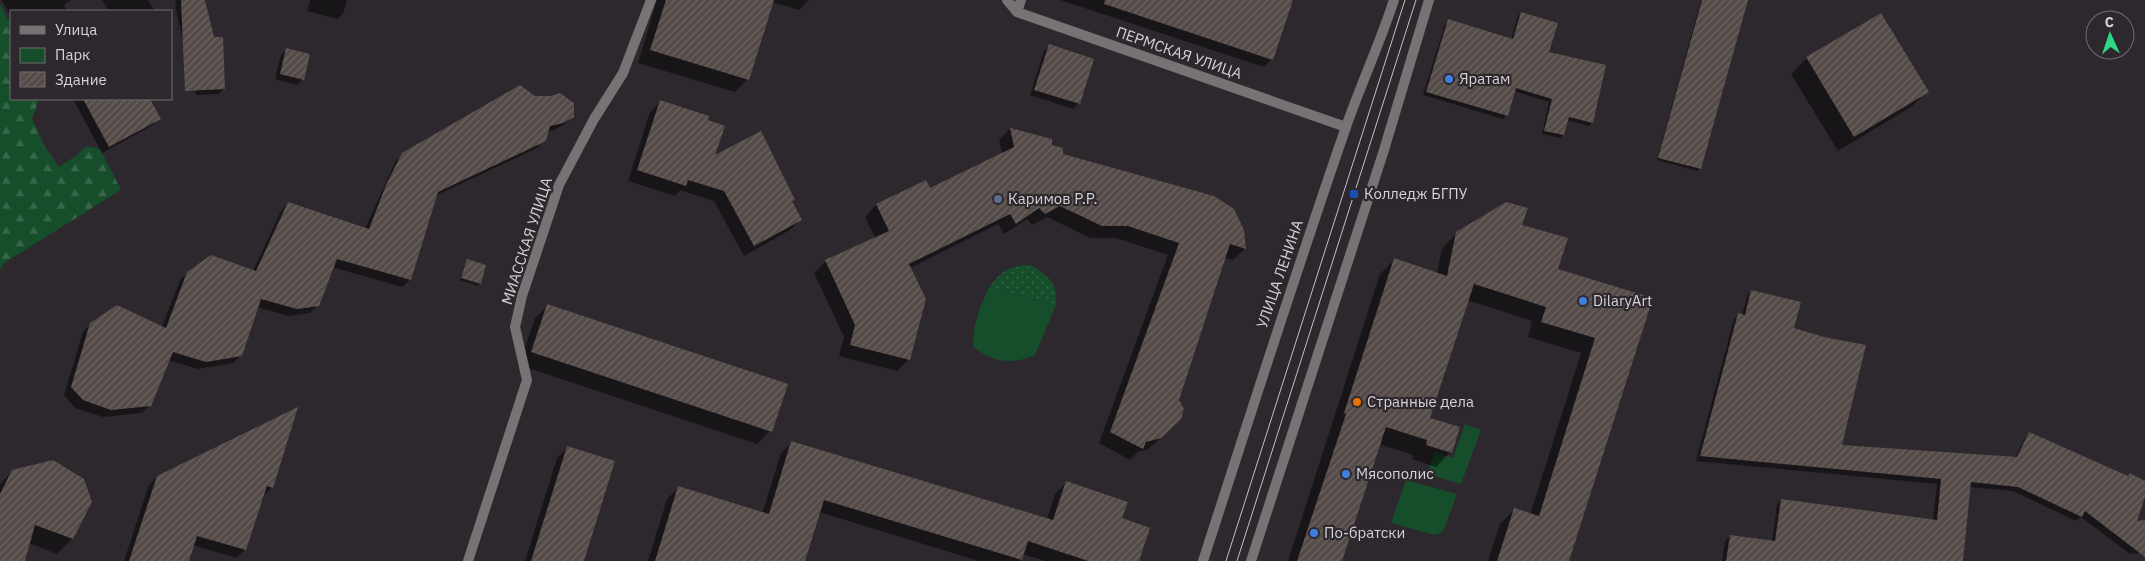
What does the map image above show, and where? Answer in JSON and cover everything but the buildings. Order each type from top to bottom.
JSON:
[{"type":"street","name":"МИАССКАЯ УЛИЦА","points":[[468,561],[526,380],[515,327],[522,296],[559,185],[594,119],[623,73],[651,0]]},
{"type":"street","points":[[1007,0],[1017,12]]},
{"type":"street","points":[[1017,12],[1021,0]]},
{"type":"street","name":"УЛИЦА ЛЕНИНА","points":[[1203,561],[1286,301],[1346,127],[1382,36],[1394,0]]},
{"type":"street","points":[[1251,561],[1384,150],[1428,0]]},
{"type":"street","name":"ПЕРМСКАЯ УЛИЦА","points":[[1017,12],[1346,127]]},
{"type":"green space","points":[[0,4],[10,23],[10,100],[39,100],[32,119],[44,145],[59,167],[77,155],[86,146],[100,149],[121,190],[4,263],[0,270]]},
{"type":"green space","points":[[1031,265],[1051,281],[1055,291],[1056,305],[989,287],[1007,270],[1017,266]]},
{"type":"green space","points":[[989,287],[1056,305],[1035,355],[1019,360],[1003,361],[980,352],[973,346],[974,330],[978,315]]},
{"type":"green space","points":[[1465,424],[1481,430],[1461,484],[1427,474],[1435,452],[1453,458]]},
{"type":"green space","points":[[1406,480],[1457,494],[1443,532],[1435,535],[1391,523]]},
{"type":"tram line","points":[[1226,561],[1405,0]]},
{"type":"tram line","points":[[1237,561],[1416,0]]},
{"type":"place","name":"Яратам","points":[[1449,79]]},
{"type":"place","name":"Колледж БГПУ","points":[[1354,194]]},
{"type":"place","name":"Каримов Р.Р.","points":[[998,199]]},
{"type":"place","name":"DilaryArt","points":[[1583,301]]},
{"type":"place","name":"Странные дела","points":[[1357,402]]},
{"type":"place","name":"Мясополис","points":[[1346,474]]},
{"type":"place","name":"По-братски","points":[[1314,533]]}]
